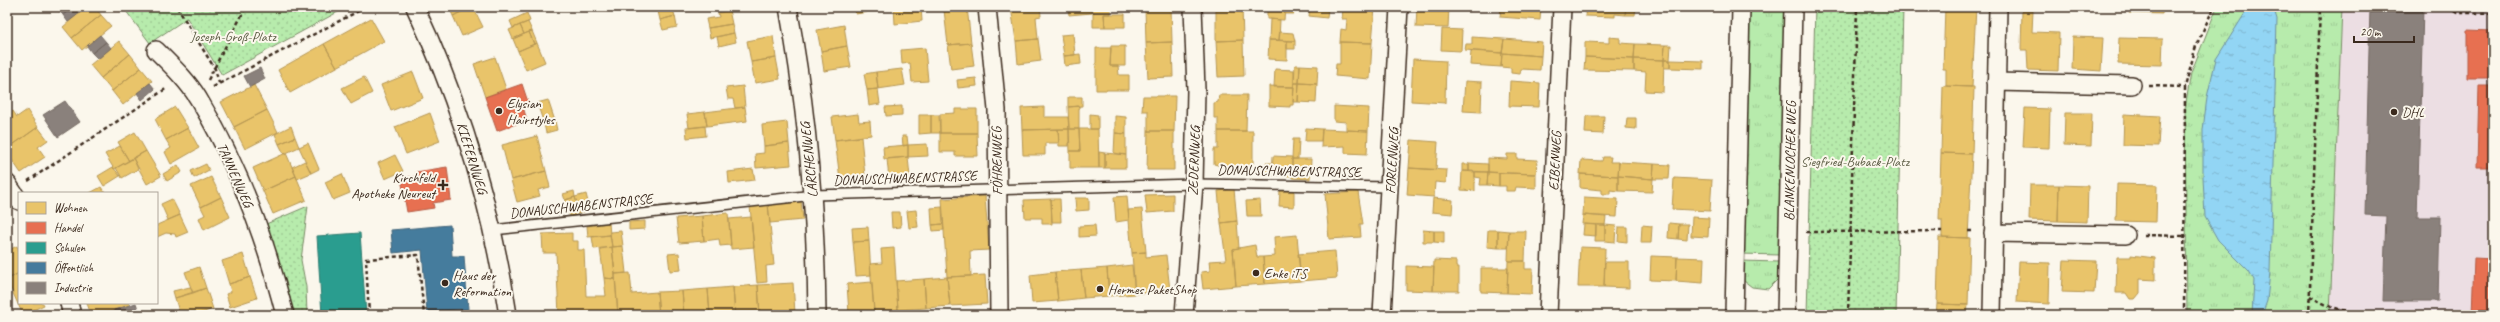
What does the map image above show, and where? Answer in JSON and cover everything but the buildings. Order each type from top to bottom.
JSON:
[{"type":"street","name":"KIEFERNWEG","points":[[415,7],[431,41],[474,158],[493,230],[508,315]]},
{"type":"street","name":"LÄRCHENWEG","points":[[788,7],[800,73],[814,195],[817,315]]},
{"type":"street","name":"FÖHRENWEG","points":[[987,7],[997,110],[999,315]]},
{"type":"street","name":"ZEDERNWEG","points":[[1184,315],[1194,184],[1196,90],[1193,7]]},
{"type":"street","name":"FORLENWEG","points":[[1382,315],[1391,186],[1399,7]]},
{"type":"street","name":"EIBENWEG","points":[[1548,315],[1562,7]]},
{"type":"street","points":[[1734,315],[1741,7]]},
{"type":"street","name":"BLANKENLOCHER WEG","points":[[1786,315],[1793,7]]},
{"type":"street","points":[[1992,315],[1998,7]]},
{"type":"street","name":"TANNENWEG","points":[[156,50],[182,77],[198,98],[233,168],[258,226],[285,315]]},
{"type":"street","points":[[1996,82],[2132,85]]},
{"type":"street","points":[[1993,233],[2126,235]]},
{"type":"street","points":[[69,304],[72,315]]},
{"type":"lane","name":"DONAUSCHWABENSTRASSE","points":[[493,230],[814,195],[998,188],[1194,184],[1391,186]]},
{"type":"path","points":[[177,7],[214,69],[218,83]]},
{"type":"path","points":[[198,98],[246,7]]},
{"type":"path","points":[[198,98],[218,83],[366,7]]},
{"type":"path","points":[[1848,315],[1857,7]]},
{"type":"path","points":[[2184,315],[2185,87],[2196,46],[2214,7]]},
{"type":"path","points":[[2309,315],[2320,7]]},
{"type":"path","points":[[2448,7],[2458,13],[2493,13]]},
{"type":"path","points":[[13,192],[182,77]]},
{"type":"path","points":[[2132,85],[2185,87]]},
{"type":"path","points":[[1788,232],[1942,231]]},
{"type":"path","points":[[2126,235],[2184,236]]},
{"type":"path","points":[[369,315],[366,259],[418,255],[424,315]]},
{"type":"path","points":[[2310,296],[2321,303],[2351,313],[2372,313]]},
{"type":"shaded area","points":[[2342,7],[2493,7],[2493,315],[2330,315]]},
{"type":"green space","name":"Joseph-Groß-Platz","points":[[123,7],[347,7],[222,75],[187,18],[150,43]]},
{"type":"green space","points":[[1748,7],[1787,7],[1780,255],[1741,254]]},
{"type":"green space","name":"Siegfried-Buback-Platz","points":[[1815,7],[1903,7],[1896,315],[1807,315]]},
{"type":"green space","points":[[2217,7],[2342,7],[2330,315],[2187,315],[2185,108],[2191,73]]},
{"type":"green space","points":[[308,206],[301,260],[306,287],[307,315],[295,315],[266,224]]},
{"type":"green space","points":[[1741,261],[1779,262],[1778,279],[1768,289],[1752,287],[1744,281]]},
{"type":"water","points":[[2249,7],[2273,7],[2277,19],[2270,272],[2267,301],[2262,315],[2252,315],[2254,280],[2249,271],[2218,240],[2205,217],[2203,177],[2203,130],[2207,97],[2216,59]]},
{"type":"place","name":"Elysian Hairstyles","points":[[499,111]]},
{"type":"place","name":"DHL","points":[[2394,112]]},
{"type":"place","name":"Kirchfeld Apotheke Neureut","points":[[443,185]]},
{"type":"place","name":"Enke iTS","points":[[1256,273]]},
{"type":"place","name":"Haus der Reformation","points":[[445,283]]},
{"type":"place","name":"Hermes PaketShop","points":[[1100,289]]}]
